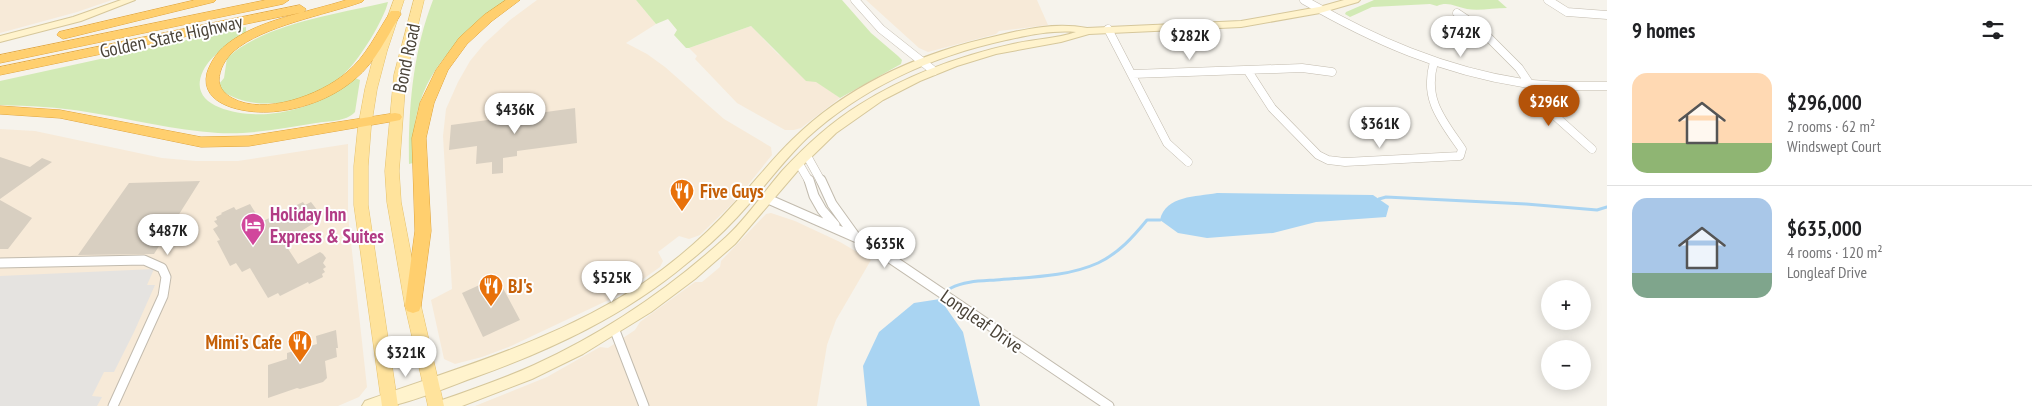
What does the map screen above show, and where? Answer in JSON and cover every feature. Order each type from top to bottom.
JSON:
[{"type":"highway","points":[[0,50],[210,0]]},
{"type":"highway","name":"Golden State Highway","points":[[0,59],[283,0]]},
{"type":"highway","name":"Golden State Highway","points":[[0,71],[342,0]]},
{"type":"highway","points":[[358,0],[274,25],[250,35],[229,48],[216,64],[211,79],[215,92],[229,102],[251,107],[278,107],[306,100],[332,89],[353,75],[395,14]]},
{"type":"highway","points":[[413,306],[423,232],[419,138],[427,103],[442,70],[463,41],[488,18],[514,0]]},
{"type":"highway","points":[[0,110],[60,114],[202,142],[249,141],[395,117]]},
{"type":"main road","points":[[390,403],[361,204],[360,173],[365,123],[374,76],[400,0]]},
{"type":"main road","name":"Bond Road","points":[[418,5],[405,50],[395,117],[392,171],[394,202],[413,306],[436,406]]},
{"type":"street","points":[[0,39],[77,19],[130,0]]},
{"type":"street","points":[[855,0],[881,29],[934,71]]},
{"type":"street","points":[[1304,0],[1383,43],[1434,62],[1479,75],[1531,85],[1607,86]]},
{"type":"street","points":[[444,406],[546,366],[614,328],[658,300],[702,266],[731,240],[802,158],[836,127],[887,93],[934,71],[989,52],[1030,43],[1077,36],[1087,31],[1241,24],[1320,10],[1355,0]]},
{"type":"street","points":[[1548,0],[1567,12],[1607,15]]},
{"type":"street","points":[[1457,13],[1478,27],[1519,68],[1545,107],[1592,149]]},
{"type":"street","points":[[370,406],[390,403],[487,367],[544,343],[601,314],[649,286],[692,252],[736,210],[772,168],[818,123],[875,84],[922,62],[973,45],[1073,27],[1087,31]]},
{"type":"street","points":[[1108,29],[1133,74],[1167,143],[1188,162]]},
{"type":"street","points":[[1248,71],[1272,108],[1322,158],[1345,162],[1460,156],[1462,149],[1437,113],[1430,95],[1429,72],[1434,62]]},
{"type":"street","points":[[1133,74],[1302,68],[1332,72]]},
{"type":"street","name":"Longleaf Drive","points":[[802,158],[814,196],[822,210],[839,229]]},
{"type":"street","name":"Longleaf Drive","points":[[802,158],[818,172],[833,207],[855,236]]},
{"type":"street","name":"Longleaf Drive","points":[[768,198],[855,236],[928,283],[1109,406]]},
{"type":"street","points":[[702,266],[703,256],[736,223],[736,210]]},
{"type":"street","points":[[658,300],[663,286],[691,264],[693,261],[692,252]]},
{"type":"street","points":[[0,263],[144,260],[161,266],[166,273],[167,281],[163,296],[112,406]]},
{"type":"street","points":[[644,406],[614,328],[614,320],[643,298],[649,286]]},
{"type":"shaded area","points":[[0,0],[112,0],[77,12],[0,33]]},
{"type":"shaded area","points":[[537,0],[636,0],[656,24],[626,43],[647,54],[665,67],[724,119],[771,147],[772,155],[734,202],[700,235],[689,239],[679,236],[658,252],[663,261],[660,267],[632,287],[617,296],[511,346],[482,357],[455,364],[444,359],[431,300],[452,289],[443,136],[446,109],[470,61],[484,44],[510,20]]},
{"type":"shaded area","points":[[866,0],[1037,0],[1048,25],[999,31],[996,34],[928,52],[919,48]]},
{"type":"shaded area","points":[[751,26],[778,54],[840,98],[801,128],[794,130],[785,130],[737,103],[695,59],[697,56],[689,48]]},
{"type":"shaded area","points":[[0,129],[35,131],[162,158],[196,161],[238,161],[348,144],[348,215],[367,387],[359,397],[338,406],[0,406]]},
{"type":"shaded area","points":[[771,213],[795,221],[840,242],[871,260],[836,320],[827,345],[817,406],[475,406],[547,377],[600,347],[608,348],[635,330],[640,322],[695,282],[702,282],[720,267],[721,261],[766,214]]},
{"type":"shaded area","points":[[154,269],[147,285],[155,285],[134,332],[114,372],[104,372],[92,396],[102,397],[97,406],[0,406],[0,276]]},
{"type":"green space","points":[[433,0],[509,0],[465,36],[441,62],[431,77],[417,113],[413,163],[409,164],[413,80],[426,19]]},
{"type":"green space","points":[[636,0],[842,0],[871,33],[902,60],[901,64],[840,98],[816,82],[806,81],[751,26],[686,48],[674,35],[677,30],[668,19],[656,24]]},
{"type":"green space","points":[[1374,0],[1498,0],[1507,8],[1472,10],[1448,4],[1437,6],[1430,4],[1372,7],[1350,17],[1345,14]]},
{"type":"green space","points":[[388,2],[376,29],[357,59],[333,83],[302,98],[286,102],[252,102],[236,98],[222,91],[219,84],[224,78],[227,58],[261,36],[303,21]]},
{"type":"green space","points":[[246,27],[246,34],[228,45],[211,59],[203,71],[200,84],[202,94],[209,102],[220,108],[232,111],[268,114],[292,110],[314,103],[336,92],[355,78],[360,80],[355,112],[347,118],[267,131],[218,133],[65,109],[0,105],[0,81]]},
{"type":"water","points":[[1217,193],[1373,195],[1389,206],[1386,217],[1316,222],[1273,233],[1207,238],[1178,233],[1160,220],[1168,206],[1175,202],[1191,197]]},
{"type":"water","points":[[940,299],[963,332],[980,406],[867,406],[863,366],[879,332],[914,303]]},
{"type":"building","points":[[575,108],[577,143],[517,151],[517,156],[503,158],[503,173],[492,174],[492,162],[476,164],[477,146],[449,150],[451,125]]},
{"type":"building","points":[[0,157],[30,167],[42,158],[52,162],[0,199]]},
{"type":"building","points":[[200,181],[154,254],[78,255],[129,183]]},
{"type":"building","points":[[0,200],[32,218],[8,249],[0,249]]},
{"type":"building","name":"Holiday Inn Express & Suites","points":[[303,202],[305,205],[311,202],[321,215],[317,217],[319,220],[298,233],[297,231],[281,238],[298,264],[320,252],[323,254],[326,258],[323,263],[326,267],[323,269],[325,272],[322,274],[323,277],[309,284],[308,282],[280,296],[278,293],[268,298],[250,268],[242,272],[236,263],[230,266],[217,241],[220,240],[213,229],[218,226],[214,221],[217,220],[216,217],[221,213],[234,207],[236,210],[250,204],[261,222]]},
{"type":"building","name":"BJ's","points":[[497,277],[520,320],[483,337],[462,293]]},
{"type":"building","name":"Mimi's Cafe","points":[[336,330],[337,357],[325,361],[327,378],[323,382],[300,389],[297,388],[268,398],[268,365],[287,359],[287,353],[317,344],[316,336]]},
{"type":"waterway","points":[[1379,199],[1386,197],[1526,204],[1597,210],[1607,207]]},
{"type":"waterway","points":[[940,299],[951,288],[967,283],[1048,276],[1086,268],[1106,259],[1119,249],[1147,220],[1160,220]]},
{"type":"place","name":"Five Guys","points":[[682,212]]},
{"type":"place","name":"Holiday Inn Express & Suites","points":[[253,246]]},
{"type":"place","name":"BJ's","points":[[491,307]]},
{"type":"place","name":"Mimi's Cafe","points":[[300,363]]}]
